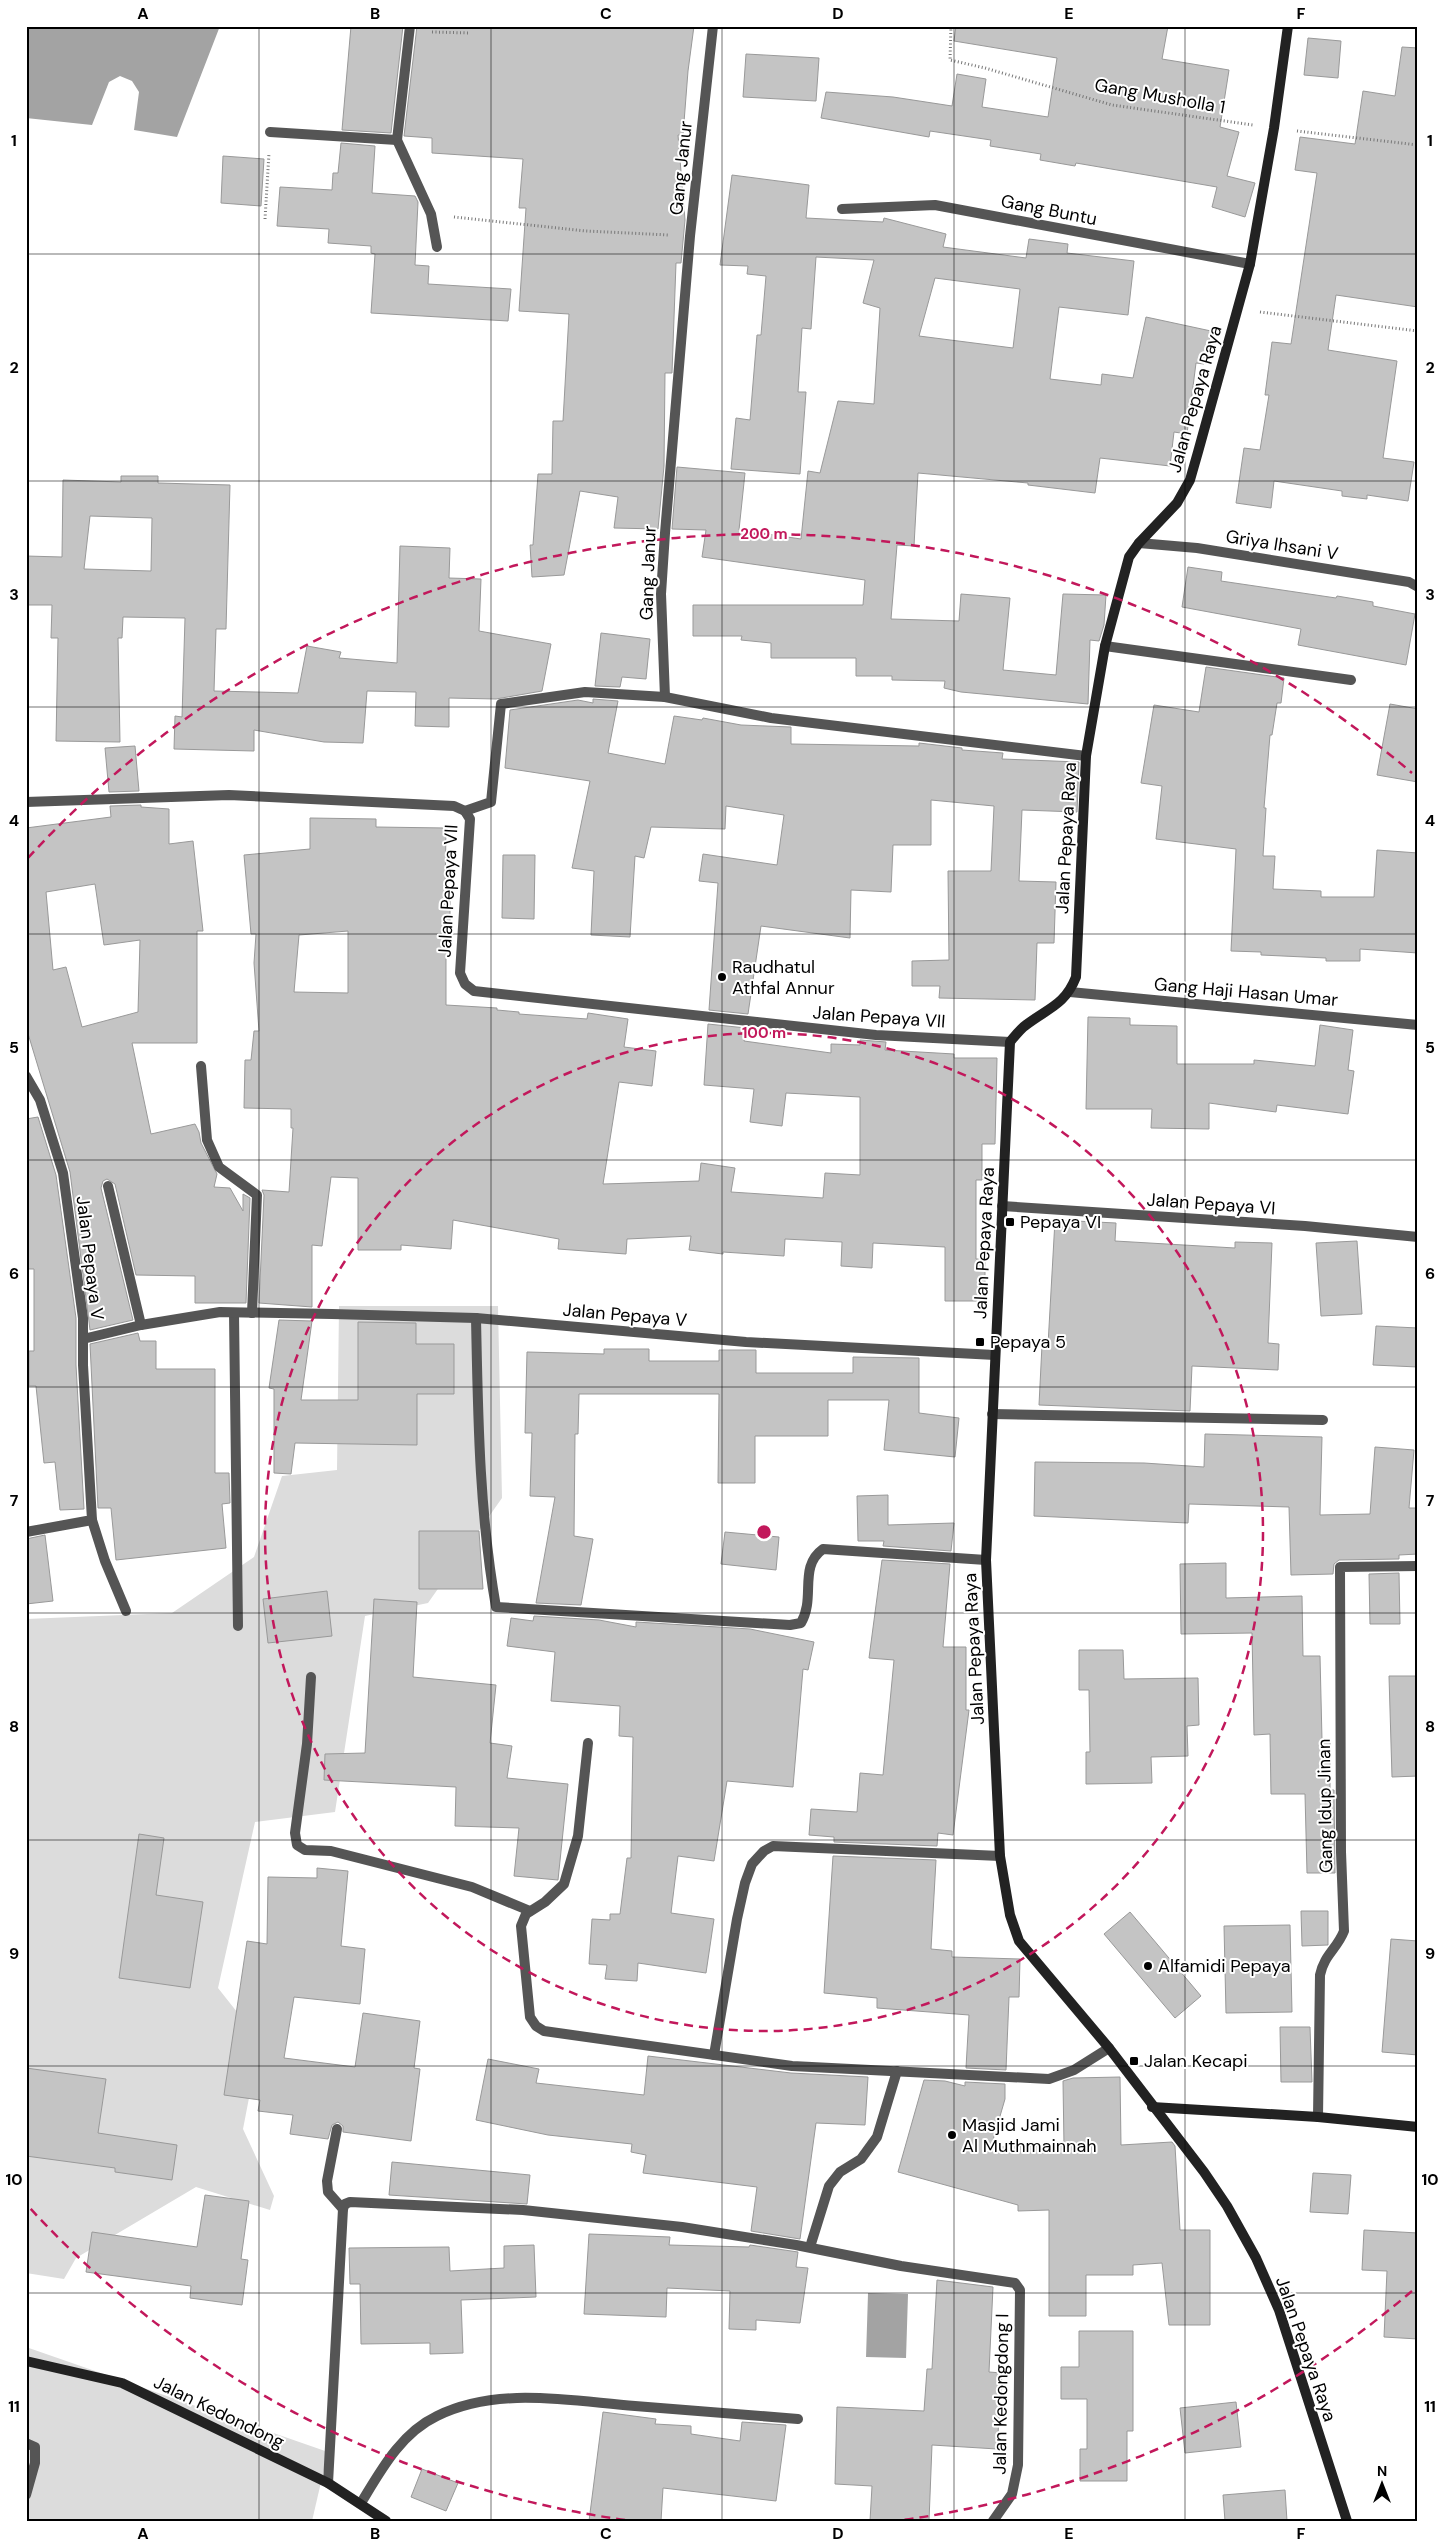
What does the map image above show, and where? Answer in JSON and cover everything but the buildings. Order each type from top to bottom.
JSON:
[{"type":"street","name":"Gang Janur","points":[[665,697],[661,594],[690,236],[713,26]]},
{"type":"street","name":"Jalan Pepaya Raya","points":[[1070,992],[1076,977],[1086,756],[1105,646],[1129,558],[1139,543],[1172,509],[1190,480],[1250,264],[1274,128],[1288,26]]},
{"type":"street","points":[[409,28],[397,140],[431,214],[437,247]]},
{"type":"street","points":[[270,132],[397,140]]},
{"type":"street","name":"Gang Buntu","points":[[842,209],[935,206],[1250,264]]},
{"type":"street","name":"Griya Ihsani V","points":[[1139,543],[1197,548],[1409,582],[1418,587]]},
{"type":"street","points":[[1105,646],[1351,680]]},
{"type":"street","points":[[465,811],[491,802],[501,704],[584,692],[665,697],[771,718],[1086,756]]},
{"type":"street","name":"Jalan Pepaya VII","points":[[26,802],[229,795],[454,806],[465,811],[470,819],[460,973],[465,984],[474,991],[876,1035],[1010,1042]]},
{"type":"street","points":[[1010,1042],[1025,1025],[1058,1005],[1070,992]]},
{"type":"street","name":"Gang Haji Hasan Umar","points":[[1070,992],[1418,1024]]},
{"type":"street","name":"Jalan Pepaya Raya","points":[[1010,1042],[986,1560],[1000,1856],[1010,1915],[1020,1941],[1110,2048],[1152,2107],[1213,2186],[1256,2258],[1280,2310],[1347,2521]]},
{"type":"street","points":[[201,1066],[207,1140],[219,1167],[257,1195],[252,1313]]},
{"type":"street","name":"Jalan Pepaya V","points":[[26,1076],[40,1100],[63,1173],[83,1318],[83,1339],[141,1325],[220,1312],[476,1318],[746,1342],[995,1355]]},
{"type":"street","points":[[108,1186],[141,1325]]},
{"type":"street","name":"Jalan Pepaya VI","points":[[1002,1206],[1305,1226],[1418,1237]]},
{"type":"street","points":[[234,1313],[238,1626]]},
{"type":"street","points":[[476,1318],[478,1461],[489,1570],[496,1607],[790,1625],[801,1623],[808,1612],[810,1564],[814,1556],[823,1549],[986,1560]]},
{"type":"street","points":[[83,1339],[92,1520],[105,1561],[126,1611]]},
{"type":"street","points":[[992,1414],[1323,1420]]},
{"type":"street","points":[[26,1532],[92,1520]]},
{"type":"street","name":"Gang Idup Jinan","points":[[1318,2117],[1320,1975],[1322,1962],[1340,1942],[1344,1931],[1341,1852],[1340,1566],[1418,1566]]},
{"type":"street","points":[[311,1677],[307,1744],[295,1833],[297,1845],[305,1850],[331,1851],[472,1886],[530,1911]]},
{"type":"street","points":[[588,1743],[578,1836],[564,1884],[545,1902],[526,1914],[521,1926],[530,2017],[536,2026],[544,2030],[792,2066],[1049,2079],[1074,2070],[1110,2048]]},
{"type":"street","points":[[714,2055],[737,1918],[745,1883],[752,1864],[764,1851],[773,1846],[1000,1856]]},
{"type":"street","points":[[328,2484],[343,2209],[346,2204],[350,2202],[523,2210],[682,2227],[810,2247],[829,2186],[840,2172],[861,2158],[876,2137],[898,2071]]},
{"type":"street","points":[[1152,2107],[1318,2117],[1418,2127]]},
{"type":"street","points":[[337,2129],[327,2181],[328,2192],[343,2209]]},
{"type":"street","name":"Jalan Kedongdong I","points":[[810,2247],[901,2266],[1007,2280],[1014,2283],[1020,2290],[1018,2465],[1012,2494],[993,2521]]},
{"type":"street","name":"Jalan Kedondong","points":[[26,2361],[122,2383],[328,2484],[361,2503],[386,2521]]},
{"type":"street","points":[[361,2503],[388,2459],[411,2433],[436,2416],[462,2406],[521,2397],[798,2419]]},
{"type":"street","points":[[26,2443],[35,2447],[35,2462],[26,2495]]},
{"type":"path","name":"Gang Musholla 1","points":[[951,26],[950,60],[985,68],[1112,105],[1274,128],[1418,145]]},
{"type":"path","points":[[409,28],[470,33]]},
{"type":"path","points":[[266,219],[270,132]]},
{"type":"path","points":[[431,214],[586,231],[690,236]]},
{"type":"path","points":[[1237,309],[1418,331]]},
{"type":"shaded area","points":[[26,26],[220,26],[177,137],[134,130],[139,92],[132,81],[120,76],[109,82],[92,125],[26,118]]},
{"type":"shaded area","points":[[339,1306],[498,1306],[502,1498],[428,1603],[365,1616],[335,1812],[255,1822],[218,1988],[260,2041],[243,2129],[274,2196],[270,2210],[196,2187],[76,2258],[64,2279],[26,2273],[26,1619],[172,1613],[254,1557],[282,1476],[337,1470]]},
{"type":"shaded area","points":[[868,2293],[908,2294],[906,2358],[866,2357]]},
{"type":"shaded area","points":[[26,2347],[328,2452],[312,2521],[26,2521]]},
{"type":"place","name":"Raudhatul Athfal Annur","points":[[722,977]]},
{"type":"place","name":"Pepaya VI","points":[[1010,1222]]},
{"type":"place","name":"Pepaya 5","points":[[980,1342]]},
{"type":"place","name":"Alfamidi Pepaya","points":[[1148,1966]]},
{"type":"place","name":"Jalan Kecapi","points":[[1134,2061]]},
{"type":"place","name":"Masjid Jami Al Muthmainnah","points":[[952,2135]]}]
